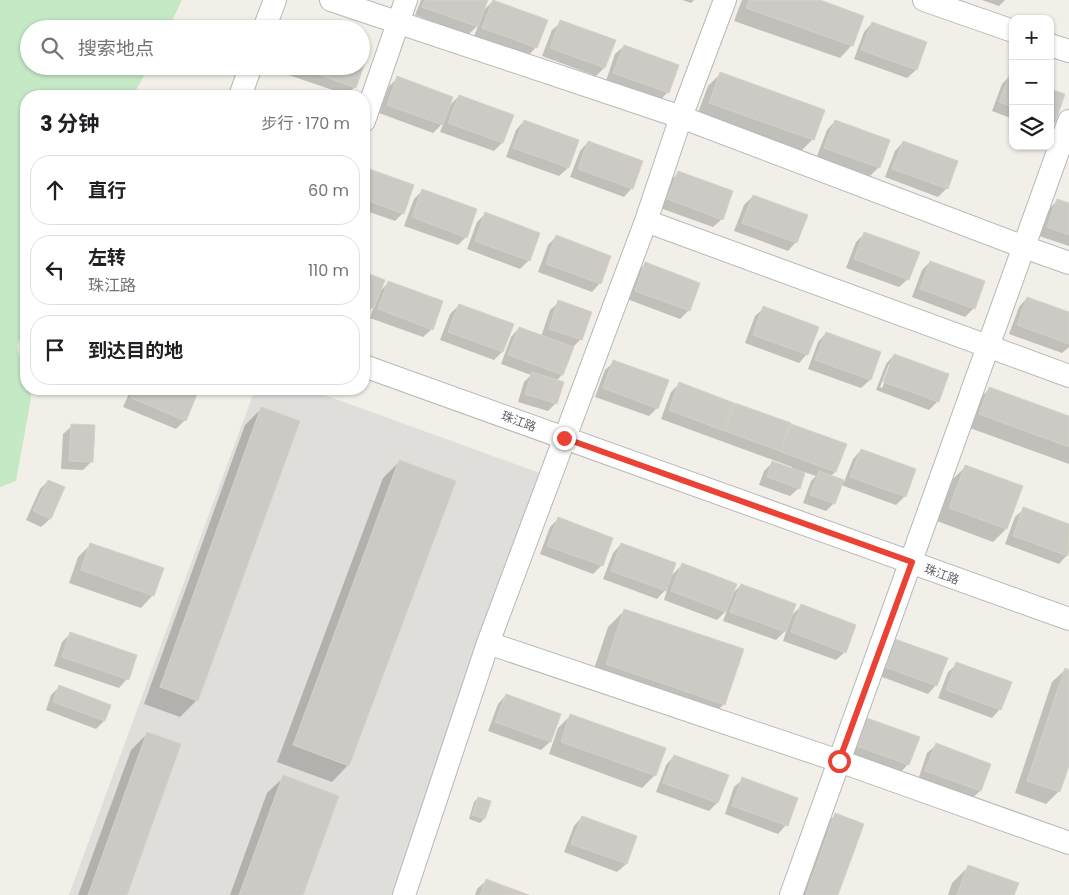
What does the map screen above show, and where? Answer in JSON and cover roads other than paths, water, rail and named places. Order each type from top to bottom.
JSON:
[{"type":"street","points":[[267,20],[275,0]]},
{"type":"street","points":[[331,0],[681,117],[1024,247],[1069,262]]},
{"type":"street","points":[[370,104],[406,0]]},
{"type":"street","points":[[404,895],[488,643],[646,221],[681,117],[725,0]]},
{"type":"street","points":[[924,0],[1009,30]]},
{"type":"street","points":[[1054,46],[1069,51]]},
{"type":"street","points":[[242,90],[248,75]]},
{"type":"street","points":[[791,895],[1069,121]]},
{"type":"street","points":[[646,221],[1069,376]]},
{"type":"street","name":"珠江路","points":[[370,368],[1069,619]]},
{"type":"street","points":[[488,643],[839,761],[1069,844]]}]
